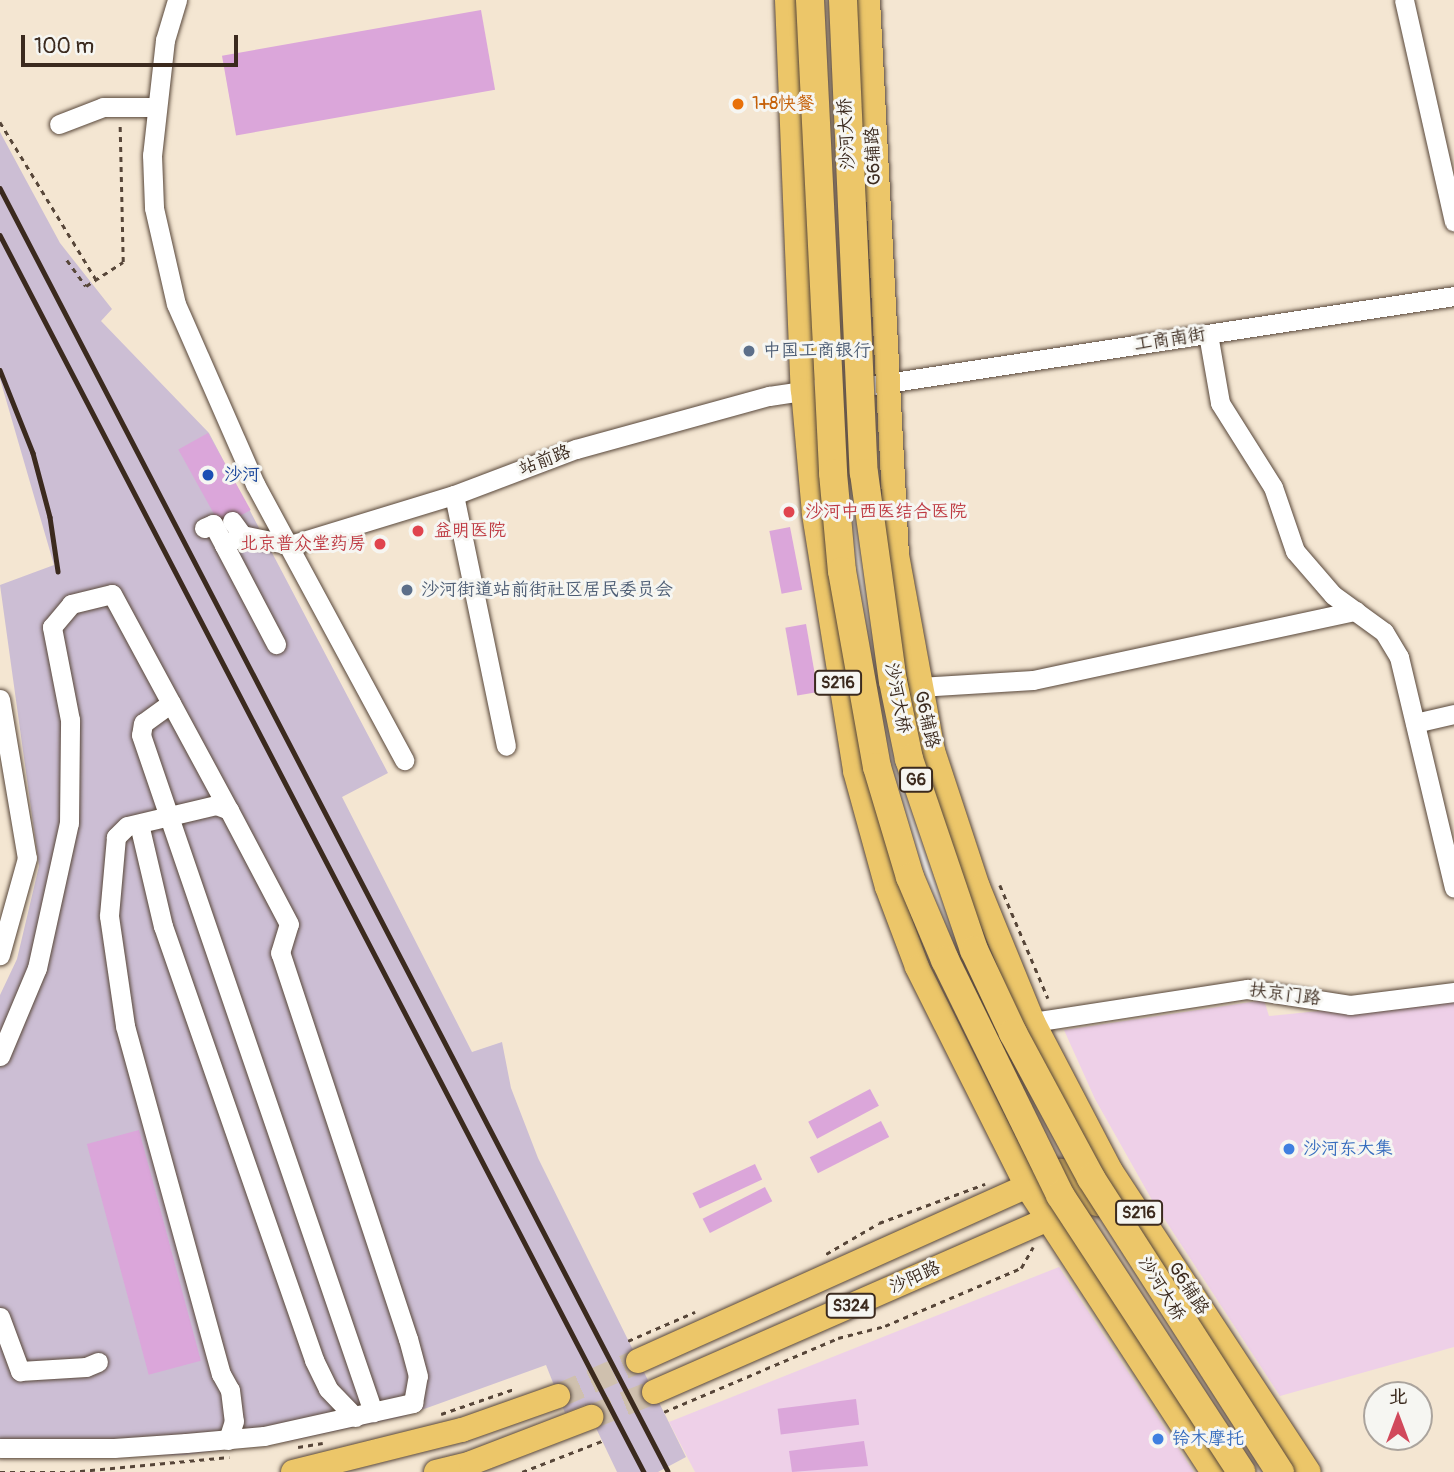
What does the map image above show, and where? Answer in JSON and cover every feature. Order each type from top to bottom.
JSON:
[{"type":"highway","name":"沙河大桥","points":[[810,0],[834,485],[842,571],[877,767],[910,877],[945,960],[1060,1195],[1241,1472]]},
{"type":"highway","name":"沙河大桥","points":[[843,0],[864,473],[892,681],[909,759],[974,950],[1013,1034],[1091,1178],[1280,1472]]},
{"type":"main road","name":"S216","points":[[787,0],[803,390],[834,662],[855,771],[880,861],[908,947],[1027,1187],[1213,1472]]},
{"type":"main road","name":"G6辅路","points":[[868,0],[885,384],[897,555],[919,687],[933,751],[956,824],[1033,1022],[1111,1171],[1309,1472]]},
{"type":"main road","points":[[1027,1187],[1061,1171],[1082,1195],[1148,1285],[1225,1408],[1283,1436]]},
{"type":"main road","name":"S324","points":[[633,1351],[1027,1187]]},
{"type":"main road","name":"沙阳路","points":[[659,1402],[1047,1220],[1082,1195]]},
{"type":"main road","points":[[1148,1285],[1203,1311]]},
{"type":"main road","points":[[293,1472],[462,1430],[558,1396]]},
{"type":"main road","points":[[436,1472],[471,1464],[591,1417]]},
{"type":"street","points":[[177,0],[165,40],[155,107],[154,208],[177,304],[255,484],[404,760]]},
{"type":"street","points":[[1404,0],[1454,220]]},
{"type":"street","points":[[788,50],[826,104],[843,387],[870,643],[908,814],[958,954],[1061,1171]]},
{"type":"street","points":[[59,124],[103,107],[155,107]]},
{"type":"street","name":"工商南街","points":[[843,387],[885,384],[1454,296]]},
{"type":"street","points":[[1208,334],[1220,404],[1273,487],[1294,551],[1313,576],[1384,632],[1399,657],[1454,888]]},
{"type":"street","name":"站前路","points":[[290,545],[454,495],[576,449],[803,390],[843,387]]},
{"type":"street","points":[[454,495],[506,746]]},
{"type":"street","points":[[204,528],[213,524],[276,644]]},
{"type":"street","points":[[224,545],[237,528],[290,545]]},
{"type":"street","points":[[0,1056],[37,968],[69,823],[70,720],[52,627],[65,609],[82,600],[112,594],[289,924],[280,953],[418,1376],[413,1403],[228,1440],[114,1448],[0,1448]]},
{"type":"street","points":[[919,687],[1033,680],[1356,611]]},
{"type":"street","points":[[0,699],[27,858],[0,955]]},
{"type":"street","points":[[171,703],[143,723],[141,735],[170,816],[364,1414]]},
{"type":"street","points":[[1415,723],[1454,714]]},
{"type":"street","points":[[228,1440],[234,1422],[230,1390],[221,1374],[128,1039],[112,960],[109,916],[117,837],[127,826],[216,806],[229,810]]},
{"type":"street","points":[[139,824],[163,926],[314,1360],[328,1389],[364,1414]]},
{"type":"street","name":"扶京门路","points":[[1033,1022],[1247,989],[1350,1004],[1454,992]]},
{"type":"street","points":[[1082,1195],[1186,1373],[1188,1432]]},
{"type":"street","points":[[0,1317],[20,1371],[75,1368],[98,1362]]},
{"type":"path","points":[[67,260],[86,286],[123,262],[120,107]]},
{"type":"path","points":[[0,122],[96,279]]},
{"type":"path","points":[[821,1257],[879,1223],[977,1183],[989,1184]]},
{"type":"path","points":[[659,1402],[838,1338],[885,1326],[1021,1268],[1047,1220]]},
{"type":"path","points":[[633,1351],[701,1310]]},
{"type":"path","points":[[522,1472],[602,1441]]},
{"type":"shaded area","points":[[0,132],[60,243],[112,309],[101,321],[209,433],[388,773],[342,797],[472,1052],[502,1042],[511,1088],[538,1158],[686,1457],[658,1472],[617,1472],[585,1405],[565,1413],[546,1365],[402,1417],[290,1441],[184,1455],[0,1458],[0,995],[17,959],[39,866],[0,585],[54,565],[0,379]]},
{"type":"shaded area","name":"沙河东大集","points":[[1454,997],[1454,1347],[1280,1396],[1152,1200],[1095,1099],[1064,1030],[1264,1000],[1269,1016]]},
{"type":"shaded area","points":[[1059,1267],[1194,1472],[695,1472],[669,1422]]},
{"type":"building","points":[[481,10],[495,90],[236,135],[222,56]]},
{"type":"building","points":[[208,433],[251,510],[221,526],[178,449]]},
{"type":"building","points":[[790,527],[802,590],[782,594],[769,531]]},
{"type":"building","points":[[806,624],[818,692],[797,696],[785,628]]},
{"type":"building","points":[[870,1089],[879,1106],[817,1139],[808,1122]]},
{"type":"building","points":[[881,1121],[889,1137],[818,1173],[810,1157]]},
{"type":"building","points":[[139,1130],[201,1361],[149,1375],[87,1144]]},
{"type":"building","points":[[755,1164],[762,1179],[700,1209],[692,1193]]},
{"type":"building","points":[[765,1187],[772,1201],[710,1233],[703,1219]]},
{"type":"building","points":[[856,1399],[859,1425],[781,1434],[778,1409]]},
{"type":"building","points":[[864,1441],[868,1466],[792,1472],[789,1451]]},
{"type":"tunnel","points":[[558,1396],[638,1361]]},
{"type":"tunnel","points":[[591,1417],[654,1392]]},
{"type":"railway","points":[[0,188],[668,1471]]},
{"type":"railway","points":[[0,235],[644,1472]]},
{"type":"railway","points":[[0,370],[33,453],[50,517],[58,571]]},
{"type":"place","name":"1+8快餐","points":[[738,104]]},
{"type":"place","name":"中国工商银行","points":[[749,351]]},
{"type":"place","name":"沙河","points":[[208,475]]},
{"type":"place","name":"沙河中西医结合医院","points":[[789,512]]},
{"type":"place","name":"益明医院","points":[[418,531]]},
{"type":"place","name":"北京普众堂药房","points":[[380,544]]},
{"type":"place","name":"沙河街道站前街社区居民委员会","points":[[407,590]]},
{"type":"place","name":"沙河东大集","points":[[1289,1149]]},
{"type":"place","name":"铃木摩托","points":[[1158,1439]]}]
